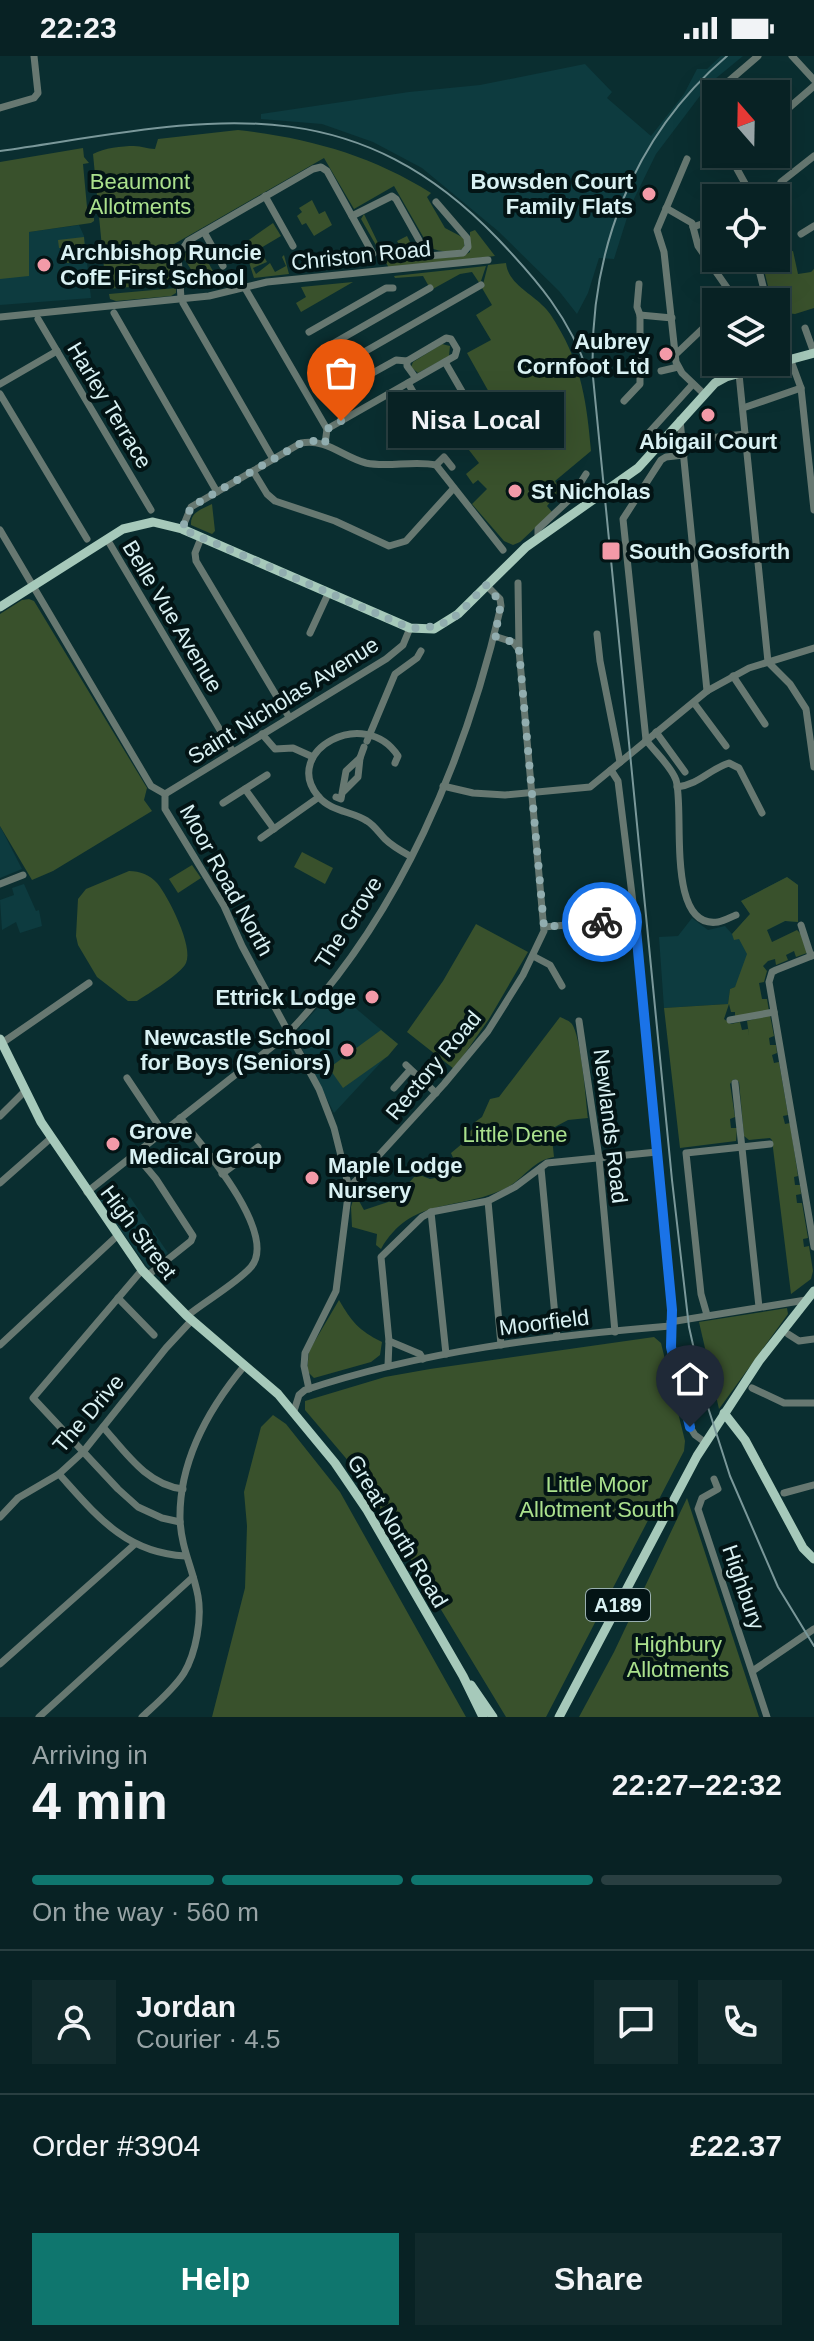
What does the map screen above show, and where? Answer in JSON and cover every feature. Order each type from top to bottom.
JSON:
[{"type":"main road","points":[[791,361],[814,353]]},
{"type":"main road","points":[[0,607],[123,529],[153,522],[178,528],[410,628],[434,629],[446,623],[538,537],[638,468],[703,393],[715,383],[734,376]]},
{"type":"main road","name":"High Street","points":[[1,1041],[51,1138],[145,1273],[190,1318],[294,1411]]},
{"type":"main road","name":"A189","points":[[559,1717],[708,1439],[759,1361],[814,1291]]},
{"type":"main road","name":"Great North Road","points":[[294,1411],[322,1444],[367,1510],[463,1676],[483,1717]]},
{"type":"main road","points":[[722,1416],[741,1433],[799,1541],[814,1559]]},
{"type":"main road","name":"Great North Road","points":[[463,1676],[493,1717]]},
{"type":"street","points":[[0,108],[34,98],[38,93],[34,56]]},
{"type":"street","points":[[730,80],[758,56]]},
{"type":"street","points":[[792,56],[814,80]]},
{"type":"street","points":[[790,107],[814,86]]},
{"type":"street","points":[[781,182],[814,156]]},
{"type":"street","points":[[687,159],[657,230],[664,252],[678,367],[703,393]]},
{"type":"street","points":[[273,459],[182,301],[178,256],[188,241],[321,167],[327,171],[373,254]]},
{"type":"street","points":[[265,196],[293,246]]},
{"type":"street","points":[[352,216],[392,196],[428,256],[463,253],[468,247],[467,238],[436,202]]},
{"type":"street","points":[[666,208],[690,221],[702,252]]},
{"type":"street","points":[[693,227],[702,224]]},
{"type":"street","points":[[801,234],[814,226]]},
{"type":"street","points":[[204,232],[223,266]]},
{"type":"street","name":"Christon Road","points":[[0,317],[182,301],[247,291],[267,282],[488,260]]},
{"type":"street","points":[[624,401],[640,384],[639,284]]},
{"type":"street","points":[[331,371],[481,285]]},
{"type":"street","points":[[309,332],[386,288],[393,288]]},
{"type":"street","points":[[320,351],[430,288]]},
{"type":"street","points":[[247,291],[327,429],[325,444]]},
{"type":"street","points":[[114,313],[217,492]]},
{"type":"street","points":[[640,315],[672,318]]},
{"type":"street","name":"Harley Terrace","points":[[38,319],[151,510]]},
{"type":"street","points":[[805,328],[814,353]]},
{"type":"street","points":[[675,355],[702,329]]},
{"type":"street","points":[[327,429],[455,356],[455,343],[446,338],[407,361],[396,360],[342,390]]},
{"type":"street","points":[[0,384],[57,351]]},
{"type":"street","points":[[407,361],[412,380],[441,441]]},
{"type":"street","points":[[791,361],[801,388],[814,510]]},
{"type":"street","points":[[445,362],[478,419]]},
{"type":"street","points":[[661,371],[678,367]]},
{"type":"street","points":[[739,376],[768,662],[790,684],[806,709],[814,767]]},
{"type":"street","points":[[644,438],[693,384]]},
{"type":"street","points":[[743,408],[801,388]]},
{"type":"street","points":[[0,394],[87,539]]},
{"type":"street","points":[[680,420],[707,691]]},
{"type":"street","points":[[683,441],[745,434]]},
{"type":"street","points":[[178,528],[191,507],[301,443],[314,441],[368,463],[423,462],[436,465],[503,550]]},
{"type":"street","points":[[684,455],[661,460],[623,519],[645,741],[675,777],[682,885],[687,902],[695,915],[717,923],[736,915]]},
{"type":"street","points":[[436,465],[444,457],[452,467]]},
{"type":"street","points":[[253,471],[275,501],[335,521],[389,546],[406,541],[453,489]]},
{"type":"street","points":[[538,537],[538,529],[571,498],[586,474]]},
{"type":"street","name":"Moor Road North","points":[[0,530],[151,786],[165,794],[165,809],[224,906],[242,946],[319,1089],[334,1128],[349,1188]]},
{"type":"street","points":[[201,538],[195,553],[196,561],[289,717]]},
{"type":"street","name":"Belle Vue Avenue","points":[[107,539],[233,752]]},
{"type":"street","name":"Rectory Road","points":[[349,1188],[488,1031],[533,956],[544,927],[519,650],[518,583]]},
{"type":"street","name":"The Grove","points":[[87,1192],[289,1031],[341,970],[378,918],[443,786],[478,690],[501,606],[500,599],[486,585]]},
{"type":"street","points":[[310,633],[328,594]]},
{"type":"street","name":"Saint Nicholas Avenue","points":[[165,794],[386,659],[403,645],[410,628]]},
{"type":"street","points":[[597,634],[620,762]]},
{"type":"street","points":[[494,636],[513,642],[519,650]]},
{"type":"street","points":[[443,786],[473,793],[531,794],[590,787],[707,691],[733,676],[814,648]]},
{"type":"street","points":[[340,802],[358,777],[366,741],[395,674],[417,658],[421,651]]},
{"type":"street","points":[[386,659],[395,674]]},
{"type":"street","points":[[733,676],[765,724]]},
{"type":"street","points":[[694,703],[726,746]]},
{"type":"street","points":[[656,732],[685,772]]},
{"type":"street","points":[[395,763],[398,756],[394,751],[351,733],[339,735],[329,740],[313,757],[312,786],[319,797],[340,802],[368,821],[389,843],[410,856]]},
{"type":"street","points":[[262,734],[275,749],[293,748],[313,757]]},
{"type":"street","points":[[337,809],[346,771],[360,758]]},
{"type":"street","points":[[677,787],[694,785],[716,767],[729,763],[739,768],[762,813]]},
{"type":"street","points":[[611,770],[618,781],[635,919],[672,1310],[671,1347],[690,1427],[693,1433],[708,1439]]},
{"type":"street","points":[[223,803],[267,775]]},
{"type":"street","points":[[245,789],[274,829]]},
{"type":"street","points":[[261,838],[319,797]]},
{"type":"street","points":[[0,884],[23,875]]},
{"type":"street","points":[[544,927],[635,919]]},
{"type":"street","points":[[801,925],[812,956],[772,972],[769,982],[814,1247]]},
{"type":"street","points":[[533,956],[550,965],[562,986]]},
{"type":"street","points":[[1,1041],[89,983]]},
{"type":"street","points":[[730,1020],[774,1012]]},
{"type":"street","name":"Newlands Road","points":[[579,1021],[599,1158],[615,1332]]},
{"type":"street","points":[[394,1088],[408,1068],[436,1093]]},
{"type":"street","points":[[127,1078],[163,1132]]},
{"type":"street","points":[[735,1083],[759,1307]]},
{"type":"street","points":[[0,1116],[25,1091]]},
{"type":"street","name":"The Drive","points":[[0,1517],[18,1498],[59,1474],[83,1452],[190,1318],[252,1266],[259,1250],[250,1215],[180,1118]]},
{"type":"street","points":[[0,1183],[51,1138]]},
{"type":"street","points":[[704,1316],[686,1153],[770,1144]]},
{"type":"street","points":[[222,1174],[258,1147]]},
{"type":"street","points":[[388,1366],[389,1341],[381,1257],[422,1217],[431,1212],[488,1201],[515,1187],[547,1163],[657,1152]]},
{"type":"street","points":[[135,1154],[193,1236],[191,1241],[145,1273],[118,1298],[33,1398],[138,1507],[180,1522]]},
{"type":"street","points":[[541,1168],[557,1337]]},
{"type":"street","points":[[294,1411],[299,1395],[309,1389],[304,1366],[305,1353],[336,1291],[349,1188]]},
{"type":"street","points":[[488,1201],[501,1345]]},
{"type":"street","points":[[431,1212],[446,1354]]},
{"type":"street","points":[[0,1345],[117,1236]]},
{"type":"street","points":[[118,1298],[154,1335]]},
{"type":"street","name":"Moorfield","points":[[309,1389],[388,1366],[446,1354],[557,1337],[615,1332],[806,1300]]},
{"type":"street","points":[[788,1334],[799,1341],[814,1339]]},
{"type":"street","points":[[389,1341],[420,1354],[423,1359]]},
{"type":"street","points":[[142,1717],[184,1672],[198,1631],[199,1599],[185,1556],[180,1522],[183,1489],[188,1466],[210,1411],[245,1365]]},
{"type":"street","points":[[752,1388],[784,1403],[814,1403]]},
{"type":"street","points":[[103,1427],[152,1479],[167,1487],[183,1489]]},
{"type":"street","points":[[59,1474],[105,1525],[135,1544],[169,1555],[185,1556]]},
{"type":"street","name":"Highbury","points":[[714,1479],[718,1489],[702,1498],[698,1509],[754,1670],[767,1717]]},
{"type":"street","points":[[784,1493],[814,1485]]},
{"type":"street","points":[[0,1664],[135,1544]]},
{"type":"street","points":[[39,1717],[193,1577]]},
{"type":"street","points":[[754,1670],[814,1629]]},
{"type":"shaded area","points":[[721,56],[743,56],[714,80],[702,80],[702,93],[656,154],[631,205],[614,259],[599,258],[588,293],[577,314],[559,291],[498,231],[422,168],[373,142],[322,124],[261,119],[261,114],[480,85],[585,64],[612,92],[607,98],[651,136],[684,94],[697,69],[707,69]]},
{"type":"shaded area","name":"Archbishop Runcie CofE First School","points":[[79,225],[84,236],[91,298],[0,305],[0,236]]},
{"type":"shaded area","points":[[0,826],[22,869],[0,878]]},
{"type":"shaded area","points":[[787,877],[798,885],[798,922],[785,921],[767,930],[735,987],[730,989],[728,1004],[664,1008],[659,937],[678,936],[692,918],[708,930],[725,926],[732,934],[750,914],[741,901]]},
{"type":"shaded area","points":[[24,884],[36,911],[39,910],[42,926],[20,933],[16,922],[2,930],[0,900],[14,895],[12,888]]},
{"type":"shaded area","name":"Newcastle School for Boys (Seniors)","points":[[334,990],[398,1044],[334,1113],[298,1041],[300,1027]]},
{"type":"shaded area","points":[[108,1184],[120,1199],[130,1197],[168,1253],[148,1268],[95,1194]]},
{"type":"green space","name":"Beaumont Allotments","points":[[238,130],[338,150],[408,180],[431,193],[427,197],[445,228],[464,238],[464,248],[447,252],[429,247],[394,186],[354,209],[324,158],[162,251],[175,279],[167,284],[106,289],[93,154],[124,146],[155,149],[158,139]]},
{"type":"green space","points":[[83,148],[84,157],[89,163],[83,164],[88,218],[94,218],[94,221],[29,232],[29,276],[0,279],[0,162]]},
{"type":"green space","points":[[312,200],[319,214],[325,211],[332,225],[314,236],[297,216],[302,212],[299,208]]},
{"type":"green space","points":[[364,214],[379,245],[387,241],[390,245],[386,248],[392,257],[403,251],[397,241],[407,236],[412,246],[406,250],[410,258],[423,251],[428,259],[463,256],[470,252],[470,232],[475,230],[495,256],[389,268],[361,219]]},
{"type":"green space","points":[[273,223],[281,236],[249,255],[243,244]]},
{"type":"green space","points":[[84,237],[86,261],[67,263],[66,248],[59,248],[58,240]]},
{"type":"green space","points":[[198,244],[219,282],[200,284],[182,255]]},
{"type":"green space","points":[[261,251],[267,262],[253,268],[256,274],[270,263],[275,272],[286,266],[284,255],[289,274],[254,278],[248,259]]},
{"type":"green space","points":[[790,251],[793,251],[798,274],[814,269],[814,308],[795,314],[790,313],[790,288],[768,288],[764,272],[790,272]]},
{"type":"green space","points":[[506,263],[515,282],[546,309],[565,340],[582,386],[591,451],[555,481],[561,489],[547,506],[552,512],[513,545],[504,541],[472,504],[487,489],[478,480],[473,484],[466,474],[479,463],[462,441],[499,410],[467,353],[491,340],[476,315],[492,305],[482,288],[488,265]]},
{"type":"green space","points":[[486,266],[480,284],[472,272],[460,274],[431,290],[423,276],[394,276]]},
{"type":"green space","points":[[353,282],[301,312],[296,303],[306,297],[301,287]]},
{"type":"green space","points":[[176,288],[176,293],[171,296],[116,301],[110,299],[109,294]]},
{"type":"green space","points":[[442,344],[450,346],[449,356],[418,373],[411,367],[413,362]]},
{"type":"green space","points":[[212,504],[215,531],[212,534],[191,525],[191,521],[201,509]]},
{"type":"green space","points":[[29,599],[34,601],[147,788],[144,800],[152,811],[53,871],[32,880],[0,826],[0,614]]},
{"type":"green space","points":[[302,852],[333,868],[325,884],[294,867]]},
{"type":"green space","points":[[192,865],[201,878],[178,893],[169,879]]},
{"type":"green space","points":[[129,871],[148,876],[162,890],[179,922],[188,956],[178,973],[137,1001],[128,1001],[97,977],[76,936],[78,899],[86,889]]},
{"type":"green space","points":[[787,877],[798,885],[798,922],[785,921],[767,930],[772,942],[797,930],[807,953],[796,957],[794,951],[786,955],[788,960],[776,965],[775,959],[763,966],[767,971],[764,982],[759,983],[762,999],[767,999],[769,1011],[735,1017],[729,1004],[724,1019],[731,1024],[740,1022],[742,1030],[748,1029],[749,1035],[747,1021],[770,1015],[774,1036],[769,1038],[770,1045],[776,1045],[777,1053],[772,1055],[774,1063],[779,1062],[788,1115],[783,1116],[785,1124],[790,1123],[798,1176],[794,1177],[795,1185],[800,1185],[801,1194],[796,1195],[797,1203],[802,1203],[808,1238],[803,1239],[804,1247],[809,1246],[813,1271],[811,1279],[791,1294],[772,1140],[749,1140],[744,1136],[739,1082],[734,1079],[730,1084],[735,1117],[730,1119],[731,1128],[737,1128],[736,1141],[680,1148],[664,1008],[728,1004],[730,989],[735,987],[747,954],[739,939],[734,940],[732,934],[750,914],[741,901]]},
{"type":"green space","points":[[476,924],[528,952],[489,1019],[454,1069],[407,1032],[443,981]]},
{"type":"green space","name":"Little Dene","points":[[560,1017],[575,1029],[588,1118],[568,1120],[551,1129],[554,1157],[539,1162],[502,1190],[420,1213],[393,1232],[381,1249],[376,1245],[377,1234],[352,1227],[353,1200],[359,1201],[364,1210],[394,1200],[414,1177],[420,1175],[430,1179],[449,1175],[455,1162],[451,1153],[475,1127],[490,1099],[499,1097]]},
{"type":"green space","points":[[381,1030],[398,1044],[388,1056],[343,1088],[329,1068]]},
{"type":"green space","points":[[339,1300],[356,1325],[382,1342],[380,1355],[371,1362],[314,1378],[307,1371],[309,1351]]},
{"type":"green space","points":[[787,1308],[788,1314],[719,1409],[699,1322]]},
{"type":"green space","name":"Little Moor Allotment South","points":[[654,1337],[661,1343],[685,1441],[684,1451],[546,1717],[506,1717],[371,1494],[350,1463],[305,1410],[305,1401],[385,1377]]},
{"type":"green space","points":[[273,1415],[286,1424],[340,1492],[466,1717],[212,1717],[245,1588],[247,1526],[244,1492],[261,1427]]},
{"type":"green space","name":"Highbury Allotments","points":[[687,1498],[759,1717],[579,1717],[614,1652]]},
{"type":"tram line","points":[[727,56],[694,88],[665,123],[622,201],[598,286],[593,331],[593,377],[689,1327],[705,1398],[730,1476],[778,1587],[814,1646]]},
{"type":"tram line","points":[[0,151],[138,130],[203,124],[264,124],[324,133],[383,153],[440,188],[512,254],[562,317],[588,373]]},
{"type":"way so far","points":[[341,421],[327,429],[325,444],[314,441],[301,443],[191,507],[182,529],[410,628],[434,629],[446,623],[486,585],[500,599],[494,636],[513,642],[519,650],[544,927],[602,922]]},
{"type":"place","name":"Bowsden Court Family Flats","points":[[649,194]]},
{"type":"place","name":"Archbishop Runcie CofE First School","points":[[44,265]]},
{"type":"place","name":"Aubrey Cornfoot Ltd","points":[[666,354]]},
{"type":"place","name":"Abigail Court","points":[[708,415]]},
{"type":"place","name":"Nisa Local","points":[[341,421]]},
{"type":"place","name":"St Nicholas","points":[[515,491]]},
{"type":"place","name":"South Gosforth","points":[[611,551]]},
{"type":"place","name":"Ettrick Lodge","points":[[372,997]]},
{"type":"place","name":"Newcastle School for Boys (Seniors)","points":[[347,1050]]},
{"type":"place","name":"Grove Medical Group","points":[[113,1144]]},
{"type":"place","name":"Maple Lodge Nursery","points":[[312,1178]]},
{"type":"route","points":[[602,922],[635,919],[672,1310],[670,1339],[690,1427]]}]
